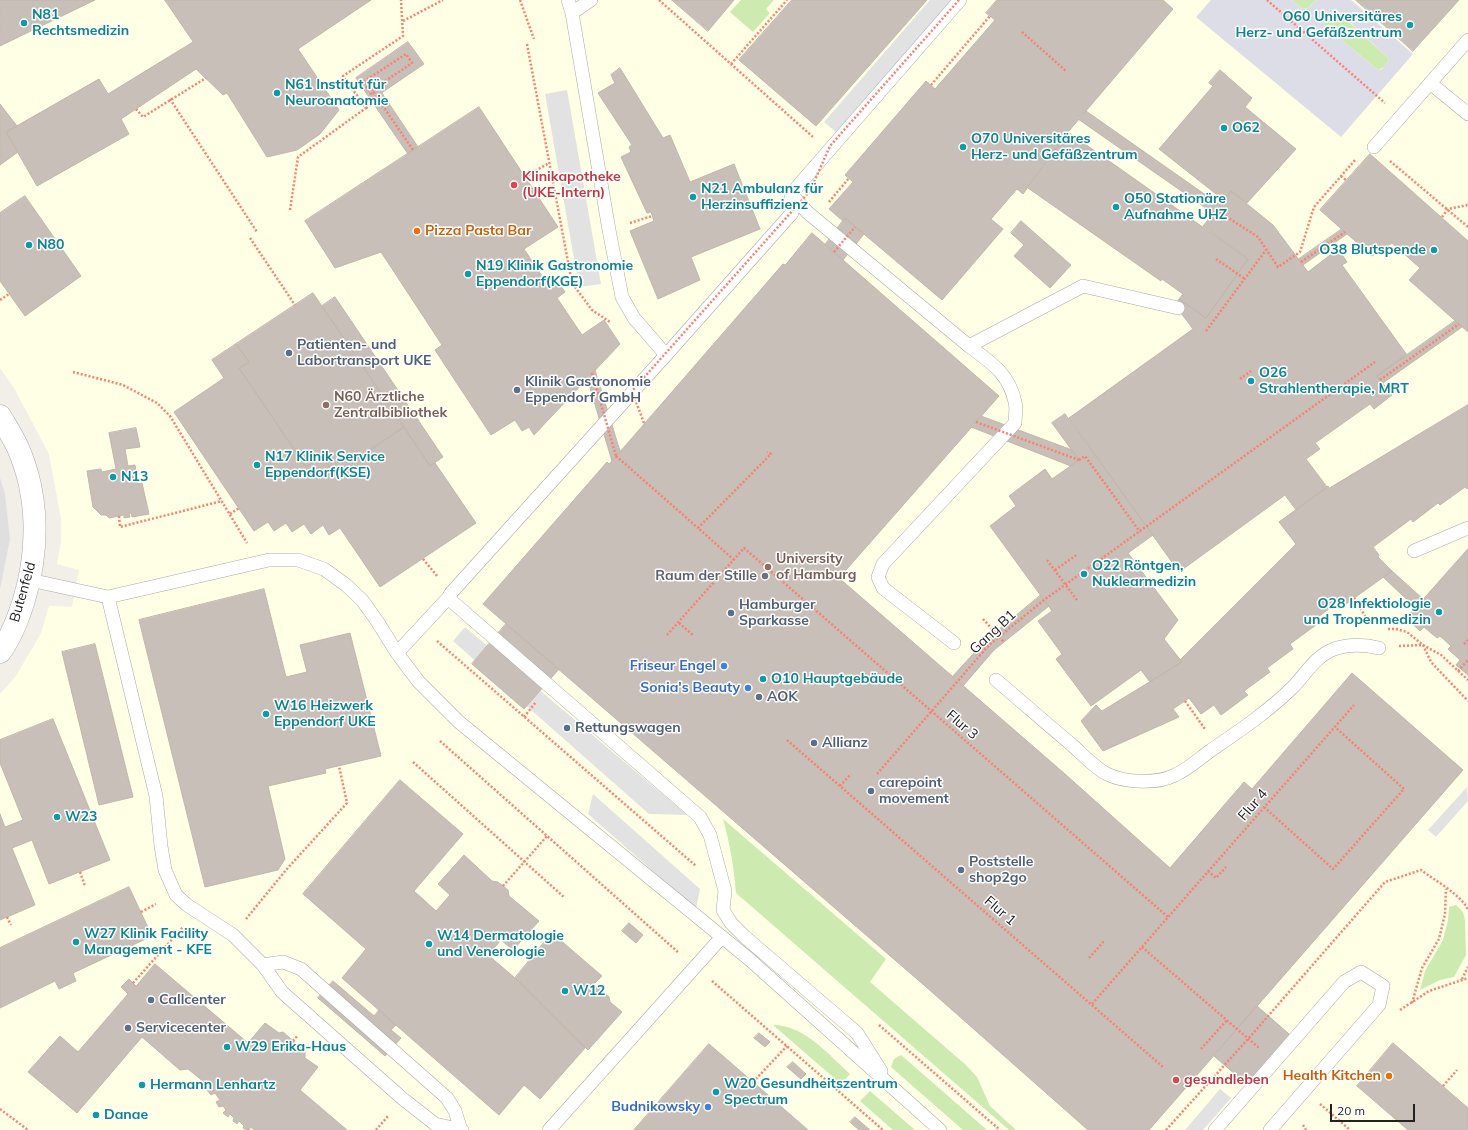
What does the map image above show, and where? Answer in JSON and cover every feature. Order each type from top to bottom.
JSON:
[{"type":"street","name":"Butenfeld","points":[[0,416],[18,448],[30,483],[35,519],[34,557],[30,580],[20,611],[0,652]]},
{"type":"lane","points":[[568,0],[572,13],[622,297],[634,318],[666,355]]},
{"type":"lane","points":[[572,13],[591,0]]},
{"type":"lane","points":[[397,653],[448,598],[645,372],[666,355],[792,213],[791,194],[825,148],[959,0]]},
{"type":"lane","points":[[1374,147],[1468,40]]},
{"type":"lane","points":[[1430,83],[1468,114]]},
{"type":"lane","points":[[791,194],[807,212],[969,346],[995,365],[1008,379],[1016,402],[1015,423],[883,564],[878,577],[883,588],[954,643]]},
{"type":"lane","points":[[969,346],[1083,286],[1178,308]]},
{"type":"lane","points":[[1414,551],[1468,528]]},
{"type":"lane","points":[[30,580],[108,597],[270,560],[298,560],[324,569],[346,584],[362,600],[397,653],[418,680],[460,722],[721,938],[749,959],[940,1130]]},
{"type":"lane","points":[[108,597],[156,796],[165,870],[176,895],[187,905],[233,935],[263,965],[282,992],[404,1099],[435,1124],[462,1130]]},
{"type":"lane","points":[[448,598],[700,817],[710,835],[724,891],[723,910],[731,923],[745,937],[856,1033],[889,1084]]},
{"type":"lane","points":[[996,680],[1107,774],[1132,781],[1153,781],[1175,776],[1248,724],[1295,685],[1310,666],[1320,657],[1333,649],[1350,645],[1365,645],[1379,648]]},
{"type":"lane","points":[[549,1130],[696,968],[721,938]]},
{"type":"lane","points":[[263,965],[283,962],[301,969],[447,1098],[455,1111],[462,1130]]},
{"type":"lane","points":[[1215,1130],[1344,982],[1361,972],[1383,986],[1379,1005],[1270,1130]]},
{"type":"path","points":[[366,108],[343,76],[403,36],[401,0]]},
{"type":"path","points":[[402,22],[443,0]]},
{"type":"path","points":[[520,0],[534,39]]},
{"type":"path","points":[[659,0],[817,141]]},
{"type":"path","points":[[731,64],[787,0]]},
{"type":"path","points":[[644,423],[632,391],[810,191],[830,146],[959,0]]},
{"type":"path","points":[[1267,0],[1401,116]]},
{"type":"path","points":[[931,85],[990,16]]},
{"type":"path","points":[[1022,32],[1066,71]]},
{"type":"path","points":[[527,44],[572,283],[592,310],[614,324]]},
{"type":"path","points":[[290,210],[298,157],[376,101],[363,82],[406,54],[412,63],[372,90],[413,150]]},
{"type":"path","points":[[136,109],[143,117],[206,78]]},
{"type":"path","points":[[170,99],[257,232]]},
{"type":"path","points":[[1216,210],[1258,237],[1278,267],[1300,252],[1314,207],[1370,144],[1468,227]]},
{"type":"path","points":[[525,177],[549,163]]},
{"type":"path","points":[[1341,176],[1347,181]]},
{"type":"path","points":[[815,218],[849,178]]},
{"type":"path","points":[[1442,217],[1448,210],[1468,205]]},
{"type":"path","points":[[834,252],[856,227]]},
{"type":"path","points":[[1301,262],[1345,232]]},
{"type":"path","points":[[250,238],[295,305]]},
{"type":"path","points":[[1206,331],[1266,250]]},
{"type":"path","points":[[1216,259],[1245,279]]},
{"type":"path","points":[[0,300],[9,294]]},
{"type":"path","points":[[1380,380],[1459,324]]},
{"type":"path","name":"Gang B1","points":[[877,774],[989,646],[1044,600],[1375,362]]},
{"type":"path","points":[[73,372],[123,385],[157,403],[170,416],[223,501],[258,562]]},
{"type":"path","points":[[1240,379],[1250,372]]},
{"type":"path","points":[[592,373],[616,456],[734,560],[667,636]]},
{"type":"path","points":[[976,422],[1079,460],[1085,456],[1140,532]]},
{"type":"path","points":[[698,528],[771,454],[767,452]]},
{"type":"path","points":[[119,516],[120,527],[223,501]]},
{"type":"path","points":[[230,514],[239,508]]},
{"type":"path","name":"Flur 3","points":[[734,560],[744,548],[1168,917]]},
{"type":"path","points":[[1055,570],[1078,554]]},
{"type":"path","points":[[1047,560],[1077,600]]},
{"type":"path","points":[[1354,598],[1373,629],[1379,648],[1423,645],[1431,662],[1468,701]]},
{"type":"path","points":[[983,619],[1004,642]]},
{"type":"path","points":[[679,623],[693,635]]},
{"type":"path","points":[[1464,644],[1468,640]]},
{"type":"path","points":[[1441,654],[1468,680]]},
{"type":"path","points":[[1458,671],[1468,660]]},
{"type":"path","name":"Flur 4","points":[[1092,1004],[1354,705]]},
{"type":"path","points":[[524,717],[529,710]]},
{"type":"path","points":[[1264,808],[1333,869],[1404,789],[1335,727]]},
{"type":"path","name":"Flur 1","points":[[787,740],[1163,1067]]},
{"type":"path","points":[[440,741],[696,968],[882,1130]]},
{"type":"path","points":[[413,762],[565,898]]},
{"type":"path","points":[[233,935],[286,870],[347,803],[339,766]]},
{"type":"path","points":[[840,786],[851,774]]},
{"type":"path","points":[[503,886],[547,836]]},
{"type":"path","points":[[1208,871],[1216,878],[1226,867]]},
{"type":"path","points":[[1166,1130],[1248,1039],[1385,882],[1421,870],[1466,905],[1468,910]]},
{"type":"path","points":[[80,872],[85,886]]},
{"type":"path","points":[[1412,1002],[1422,968],[1439,939],[1445,914],[1446,888]]},
{"type":"path","points":[[133,983],[197,912]]},
{"type":"path","points":[[7,917],[11,925]]},
{"type":"path","points":[[1089,958],[1104,941]]},
{"type":"path","points":[[1142,947],[1263,1051]]},
{"type":"path","points":[[1462,980],[1468,967]]},
{"type":"path","points":[[1399,1011],[1429,991],[1468,978]]},
{"type":"path","points":[[1201,1049],[1227,1020]]},
{"type":"path","points":[[754,1082],[787,1046]]},
{"type":"path","points":[[1443,1086],[1457,1070]]},
{"type":"path","points":[[1319,1103],[1350,1130]]},
{"type":"path","points":[[0,1109],[28,1130]]},
{"type":"shaded area","name":"University of Hamburg","points":[[0,0],[1468,0],[1468,1130],[0,1130],[0,694],[16,676],[41,633],[49,606],[72,607],[79,570],[57,564],[61,542],[61,519],[49,454],[14,388],[0,368]]},
{"type":"shaded area","points":[[930,0],[951,0],[836,132],[824,122]]},
{"type":"shaded area","points":[[1211,0],[1292,0],[1303,9],[1308,8],[1316,0],[1351,0],[1413,54],[1341,137],[1196,17]],"holes":[[[1334,11],[1338,11],[1389,59],[1382,69],[1378,70],[1325,26],[1324,22]]]},
{"type":"shaded area","points":[[567,90],[601,284],[579,287],[545,94]]},
{"type":"shaded area","points":[[0,478],[5,494],[10,539],[0,589]]},
{"type":"shaded area","name":"Rettungswagen","points":[[465,627],[687,815],[649,814],[453,641]]},
{"type":"shaded area","points":[[1467,787],[1468,801],[1436,837],[1428,830]]},
{"type":"shaded area","points":[[593,794],[700,889],[696,909],[588,814]]},
{"type":"shaded area","points":[[1220,1089],[1231,1098],[1203,1130],[1185,1130]]},
{"type":"green space","points":[[741,0],[774,0],[766,9],[770,13],[753,32],[730,12]]},
{"type":"green space","points":[[1292,0],[1316,0],[1308,8],[1303,9]]},
{"type":"green space","points":[[1334,11],[1337,11],[1389,59],[1385,66],[1378,70],[1325,26],[1324,23]]},
{"type":"green space","points":[[723,819],[886,959],[870,982],[966,1065],[977,1077],[990,1106],[1016,1130],[1009,1130],[736,893],[728,838]]},
{"type":"green space","points":[[1456,905],[1463,912],[1465,920],[1466,955],[1454,977],[1440,980],[1420,990],[1425,971],[1443,940],[1448,920],[1449,907]]},
{"type":"green space","points":[[773,1025],[784,1026],[805,1035],[815,1042],[850,1074],[841,1084]]},
{"type":"green space","points":[[901,1055],[987,1130],[963,1130],[891,1067],[894,1059]]},
{"type":"green space","points":[[870,1091],[915,1130],[893,1130],[860,1101]]},
{"type":"building","name":"N81 Rechtsmedizin","points":[[0,0],[95,0],[0,46]]},
{"type":"building","name":"N61 Institut für Neuroanatomie","points":[[165,0],[371,0],[298,49],[339,110],[320,134],[297,150],[267,157],[227,93],[223,95],[196,69],[121,119],[129,134],[37,186],[6,132],[99,79],[108,94],[193,42]]},
{"type":"building","points":[[672,0],[734,0],[708,31]]},
{"type":"building","points":[[792,0],[927,0],[816,126],[739,60]]},
{"type":"building","name":"O70 Universitäres Herz- und Gefäßzentrum","points":[[997,0],[1163,0],[1173,9],[1068,132],[1023,194],[1017,189],[991,219],[1003,229],[942,300],[845,218],[843,221],[829,209],[853,182],[845,175],[926,81],[935,89],[995,20],[986,13]]},
{"type":"building","name":"O60 Universitäres Herz- und Gefäßzentrum","points":[[1356,0],[1459,0],[1413,51]]},
{"type":"building","points":[[408,42],[424,64],[371,100],[356,78]]},
{"type":"building","name":"N21 Ambulanz für Herzinsuffizienz","points":[[620,68],[663,138],[670,135],[690,182],[734,164],[760,229],[691,257],[700,280],[658,299],[630,231],[654,221],[651,212],[647,213],[621,157],[631,152],[629,147],[632,145],[598,93],[615,83],[611,75]]},
{"type":"building","name":"O62","points":[[1220,70],[1252,98],[1245,107],[1296,149],[1247,203],[1231,191],[1225,201],[1159,149],[1213,86],[1209,83]]},
{"type":"building","points":[[382,93],[418,147],[408,154],[371,100]]},
{"type":"building","points":[[0,104],[17,126],[6,132],[18,152],[0,165]]},
{"type":"building","name":"N19 Klinik Gastronomie Eppendorf(KGE)","points":[[479,107],[558,227],[524,249],[548,285],[556,279],[565,292],[557,298],[582,335],[604,320],[620,344],[534,435],[529,427],[522,431],[515,420],[491,435],[435,350],[442,345],[381,252],[335,268],[305,221]]},
{"type":"building","points":[[1086,111],[1220,205],[1213,213],[1078,119]]},
{"type":"building","name":"O50 Stationäre Aufnahme UHZ","points":[[1068,132],[1248,259],[1206,318],[1179,299],[1183,294],[1162,279],[1161,281],[1028,188]]},
{"type":"building","name":"O38 Blutspende","points":[[1370,154],[1468,241],[1468,332],[1409,280],[1420,268],[1392,243],[1372,256],[1320,210]]},
{"type":"building","name":"O26 Strahlentherapie, MRT","points":[[1231,191],[1273,225],[1308,272],[1338,249],[1347,262],[1342,265],[1407,355],[1377,376],[1392,395],[1374,409],[1370,404],[1315,443],[1320,449],[1306,459],[1327,487],[1296,510],[1285,495],[1179,572],[1069,418],[1193,329],[1175,305],[1179,299],[1206,318],[1248,259],[1203,226],[1225,201]]},
{"type":"building","name":"N80","points":[[25,196],[81,276],[25,316],[0,281],[0,213]]},
{"type":"building","points":[[845,218],[864,234],[843,260],[825,245]]},
{"type":"building","points":[[1021,221],[1071,265],[1050,288],[1014,256],[1024,245],[1011,233]]},
{"type":"building","points":[[1342,229],[1347,234],[1303,265],[1299,259]]},
{"type":"building","name":"O10 Hauptgebäude","points":[[812,233],[999,396],[839,578],[1065,774],[1170,868],[1244,782],[1252,789],[1352,673],[1463,770],[1149,1130],[1088,1130],[925,986],[483,604],[607,462],[609,464],[612,461],[783,264],[785,265]]},
{"type":"building","name":"N60 Ärztliche Zentralbibliothek","points":[[313,293],[404,427],[334,474],[322,456],[306,467],[239,368],[249,362],[236,344]]},
{"type":"building","points":[[335,297],[443,457],[430,466],[322,306]]},
{"type":"building","points":[[1455,321],[1462,327],[1383,383],[1377,376]]},
{"type":"building","name":"N17 Klinik Service Eppendorf(KSE)","points":[[236,344],[249,362],[239,368],[306,467],[322,456],[334,474],[404,427],[430,466],[435,463],[476,523],[380,587],[340,528],[329,535],[323,525],[311,534],[304,524],[292,532],[286,523],[274,531],[268,522],[254,531],[174,412],[224,378],[212,360]]},
{"type":"building","points":[[595,370],[620,451],[612,461],[587,378]]},
{"type":"building","points":[[1468,405],[1468,488],[1467,489],[1465,487],[1440,505],[1438,503],[1413,522],[1411,519],[1373,547],[1379,555],[1378,557],[1392,571],[1343,606],[1339,601],[1313,621],[1316,625],[1290,644],[1293,649],[1267,668],[1270,672],[1244,691],[1248,695],[1221,715],[1214,705],[1201,714],[1189,698],[1173,709],[1179,717],[1103,751],[1081,721],[1096,705],[1102,711],[1182,662],[1180,660],[1296,544],[1279,522],[1328,486],[1329,488]]},
{"type":"building","name":"O22 Röntgen, Nuklearmedizin","points":[[1065,414],[1153,535],[1128,553],[1178,620],[1164,639],[1182,662],[1150,682],[1141,670],[1091,706],[1056,659],[1062,654],[1038,621],[1052,611],[990,526],[1016,506],[1009,496],[1045,469],[1052,479],[1079,460],[1052,423]]},
{"type":"building","points":[[981,416],[1072,450],[1079,460],[1071,466],[971,427]]},
{"type":"building","name":"N13","points":[[136,428],[140,447],[125,449],[128,466],[135,465],[138,484],[142,483],[149,514],[132,517],[131,513],[129,513],[130,517],[124,518],[124,515],[109,518],[106,515],[101,515],[93,507],[87,471],[101,469],[102,472],[116,469],[109,433]]},
{"type":"building","name":"O28 Infektiologie und Tropenmedizin","points":[[1468,549],[1468,675],[1456,665],[1460,660],[1448,649],[1451,646],[1440,636],[1437,638],[1424,627],[1420,631],[1406,618],[1415,607],[1383,577],[1392,571],[1423,599]]},
{"type":"building","name":"W16 Heizwerk Eppendorf UKE","points":[[264,589],[286,677],[307,672],[300,645],[350,633],[381,756],[325,769],[326,773],[268,786],[285,859],[278,870],[205,887],[139,620]]},
{"type":"building","points":[[1041,595],[1049,606],[994,650],[963,686],[952,677],[985,641]]},
{"type":"building","points":[[506,624],[559,669],[524,709],[472,664]]},
{"type":"building","points":[[95,644],[133,797],[99,805],[62,652]]},
{"type":"building","name":"W23","points":[[53,719],[110,860],[49,884],[32,840],[12,848],[35,905],[0,920],[0,814],[5,827],[23,820],[0,763],[0,740]]},
{"type":"building","name":"W14 Dermatologie und Venerologie","points":[[400,780],[463,834],[414,891],[436,911],[450,895],[438,884],[464,855],[492,881],[498,882],[508,890],[509,896],[539,921],[513,950],[501,940],[488,955],[515,978],[585,1048],[540,1099],[524,1085],[499,1115],[342,978],[366,949],[303,894]]},
{"type":"building","name":"W27 Klinik Facility Management - KFE","points":[[129,887],[152,936],[73,973],[76,981],[59,989],[55,981],[0,1008],[0,948]]},
{"type":"building","points":[[629,923],[643,935],[636,943],[622,931]]},
{"type":"building","name":"W12","points":[[552,933],[602,976],[594,984],[609,997],[610,1002],[622,1012],[588,1050],[515,978]]},
{"type":"building","name":"W29 Erika-Haus","points":[[155,964],[248,1043],[265,1023],[279,1033],[283,1032],[305,1051],[305,1058],[318,1067],[300,1090],[347,1130],[255,1130],[250,1127],[249,1130],[247,1130],[243,1128],[244,1126],[239,1121],[237,1124],[233,1121],[234,1118],[230,1114],[228,1117],[223,1113],[226,1110],[223,1106],[219,1107],[216,1102],[220,1100],[215,1093],[211,1095],[207,1090],[209,1086],[188,1069],[180,1070],[142,1037],[77,1113],[28,1072],[60,1036],[78,1052],[128,994],[121,987],[129,979],[136,986]]},
{"type":"building","points":[[333,981],[374,1016],[379,1010],[396,1025],[391,1030],[401,1038],[385,1056],[318,998]]},
{"type":"building","points":[[1257,1006],[1296,1040],[1252,1089],[1214,1056]]},
{"type":"building","points":[[759,1033],[770,1042],[765,1047],[754,1038]]},
{"type":"building","points":[[1393,1043],[1468,1108],[1468,1130],[1408,1130],[1357,1086]]},
{"type":"building","name":"W20 Gesundheitszentrum Spectrum","points":[[709,1044],[753,1082],[808,1130],[634,1130]]},
{"type":"building","points":[[793,1062],[806,1074],[801,1079],[787,1067]]},
{"type":"building","points":[[855,1117],[870,1130],[859,1130],[850,1122]]},
{"type":"place","name":"N81 Rechtsmedizin","points":[[24,23]]},
{"type":"place","name":"O60 Universitäres Herz- und Gefäßzentrum","points":[[1410,25]]},
{"type":"place","name":"N61 Institut für Neuroanatomie","points":[[277,93]]},
{"type":"place","name":"O62","points":[[1224,128]]},
{"type":"place","name":"O70 Universitäres Herz- und Gefäßzentrum","points":[[963,147]]},
{"type":"place","name":"Klinikapotheke (UKE-Intern)","points":[[514,185]]},
{"type":"place","name":"N21 Ambulanz für Herzinsuffizienz","points":[[693,197]]},
{"type":"place","name":"O50 Stationäre Aufnahme UHZ","points":[[1116,207]]},
{"type":"place","name":"Pizza Pasta Bar","points":[[417,231]]},
{"type":"place","name":"N80","points":[[29,245]]},
{"type":"place","name":"O38 Blutspende","points":[[1434,250]]},
{"type":"place","name":"N19 Klinik Gastronomie Eppendorf(KGE)","points":[[468,274]]},
{"type":"place","name":"Patienten- und Labortransport UKE","points":[[289,353]]},
{"type":"place","name":"O26 Strahlentherapie, MRT","points":[[1251,381]]},
{"type":"place","name":"Klinik Gastronomie Eppendorf GmbH","points":[[517,390]]},
{"type":"place","name":"N60 Ärztliche Zentralbibliothek","points":[[326,405]]},
{"type":"place","name":"N17 Klinik Service Eppendorf(KSE)","points":[[257,465]]},
{"type":"place","name":"N13","points":[[113,477]]},
{"type":"place","name":"University of Hamburg","points":[[768,567]]},
{"type":"place","name":"O22 Röntgen, Nuklearmedizin","points":[[1084,574]]},
{"type":"place","name":"Raum der Stille","points":[[765,576]]},
{"type":"place","name":"O28 Infektiologie und Tropenmedizin","points":[[1439,612]]},
{"type":"place","name":"Hamburger Sparkasse","points":[[731,613]]},
{"type":"place","name":"Friseur Engel","points":[[724,666]]},
{"type":"place","name":"O10 Hauptgebäude","points":[[763,679]]},
{"type":"place","name":"Sonia's Beauty","points":[[748,688]]},
{"type":"place","name":"AOK","points":[[759,697]]},
{"type":"place","name":"W16 Heizwerk Eppendorf UKE","points":[[266,714]]},
{"type":"place","name":"Rettungswagen","points":[[567,728]]},
{"type":"place","name":"Allianz","points":[[814,743]]},
{"type":"place","name":"carepoint movement","points":[[871,791]]},
{"type":"place","name":"W23","points":[[57,817]]},
{"type":"place","name":"Poststelle shop2go","points":[[961,870]]},
{"type":"place","name":"W27 Klinik Facility Management - KFE","points":[[76,942]]},
{"type":"place","name":"W14 Dermatologie und Venerologie","points":[[429,944]]},
{"type":"place","name":"W12","points":[[565,991]]},
{"type":"place","name":"Callcenter","points":[[151,1000]]},
{"type":"place","name":"Servicecenter","points":[[128,1028]]},
{"type":"place","name":"W29 Erika-Haus","points":[[227,1047]]},
{"type":"place","name":"Health Kitchen","points":[[1389,1076]]},
{"type":"place","name":"gesundleben","points":[[1176,1080]]},
{"type":"place","name":"Hermann Lenhartz","points":[[142,1085]]},
{"type":"place","name":"W20 Gesundheitszentrum Spectrum","points":[[716,1092]]},
{"type":"place","name":"Budnikowsky","points":[[708,1107]]},
{"type":"place","name":"Danae","points":[[96,1115]]}]
